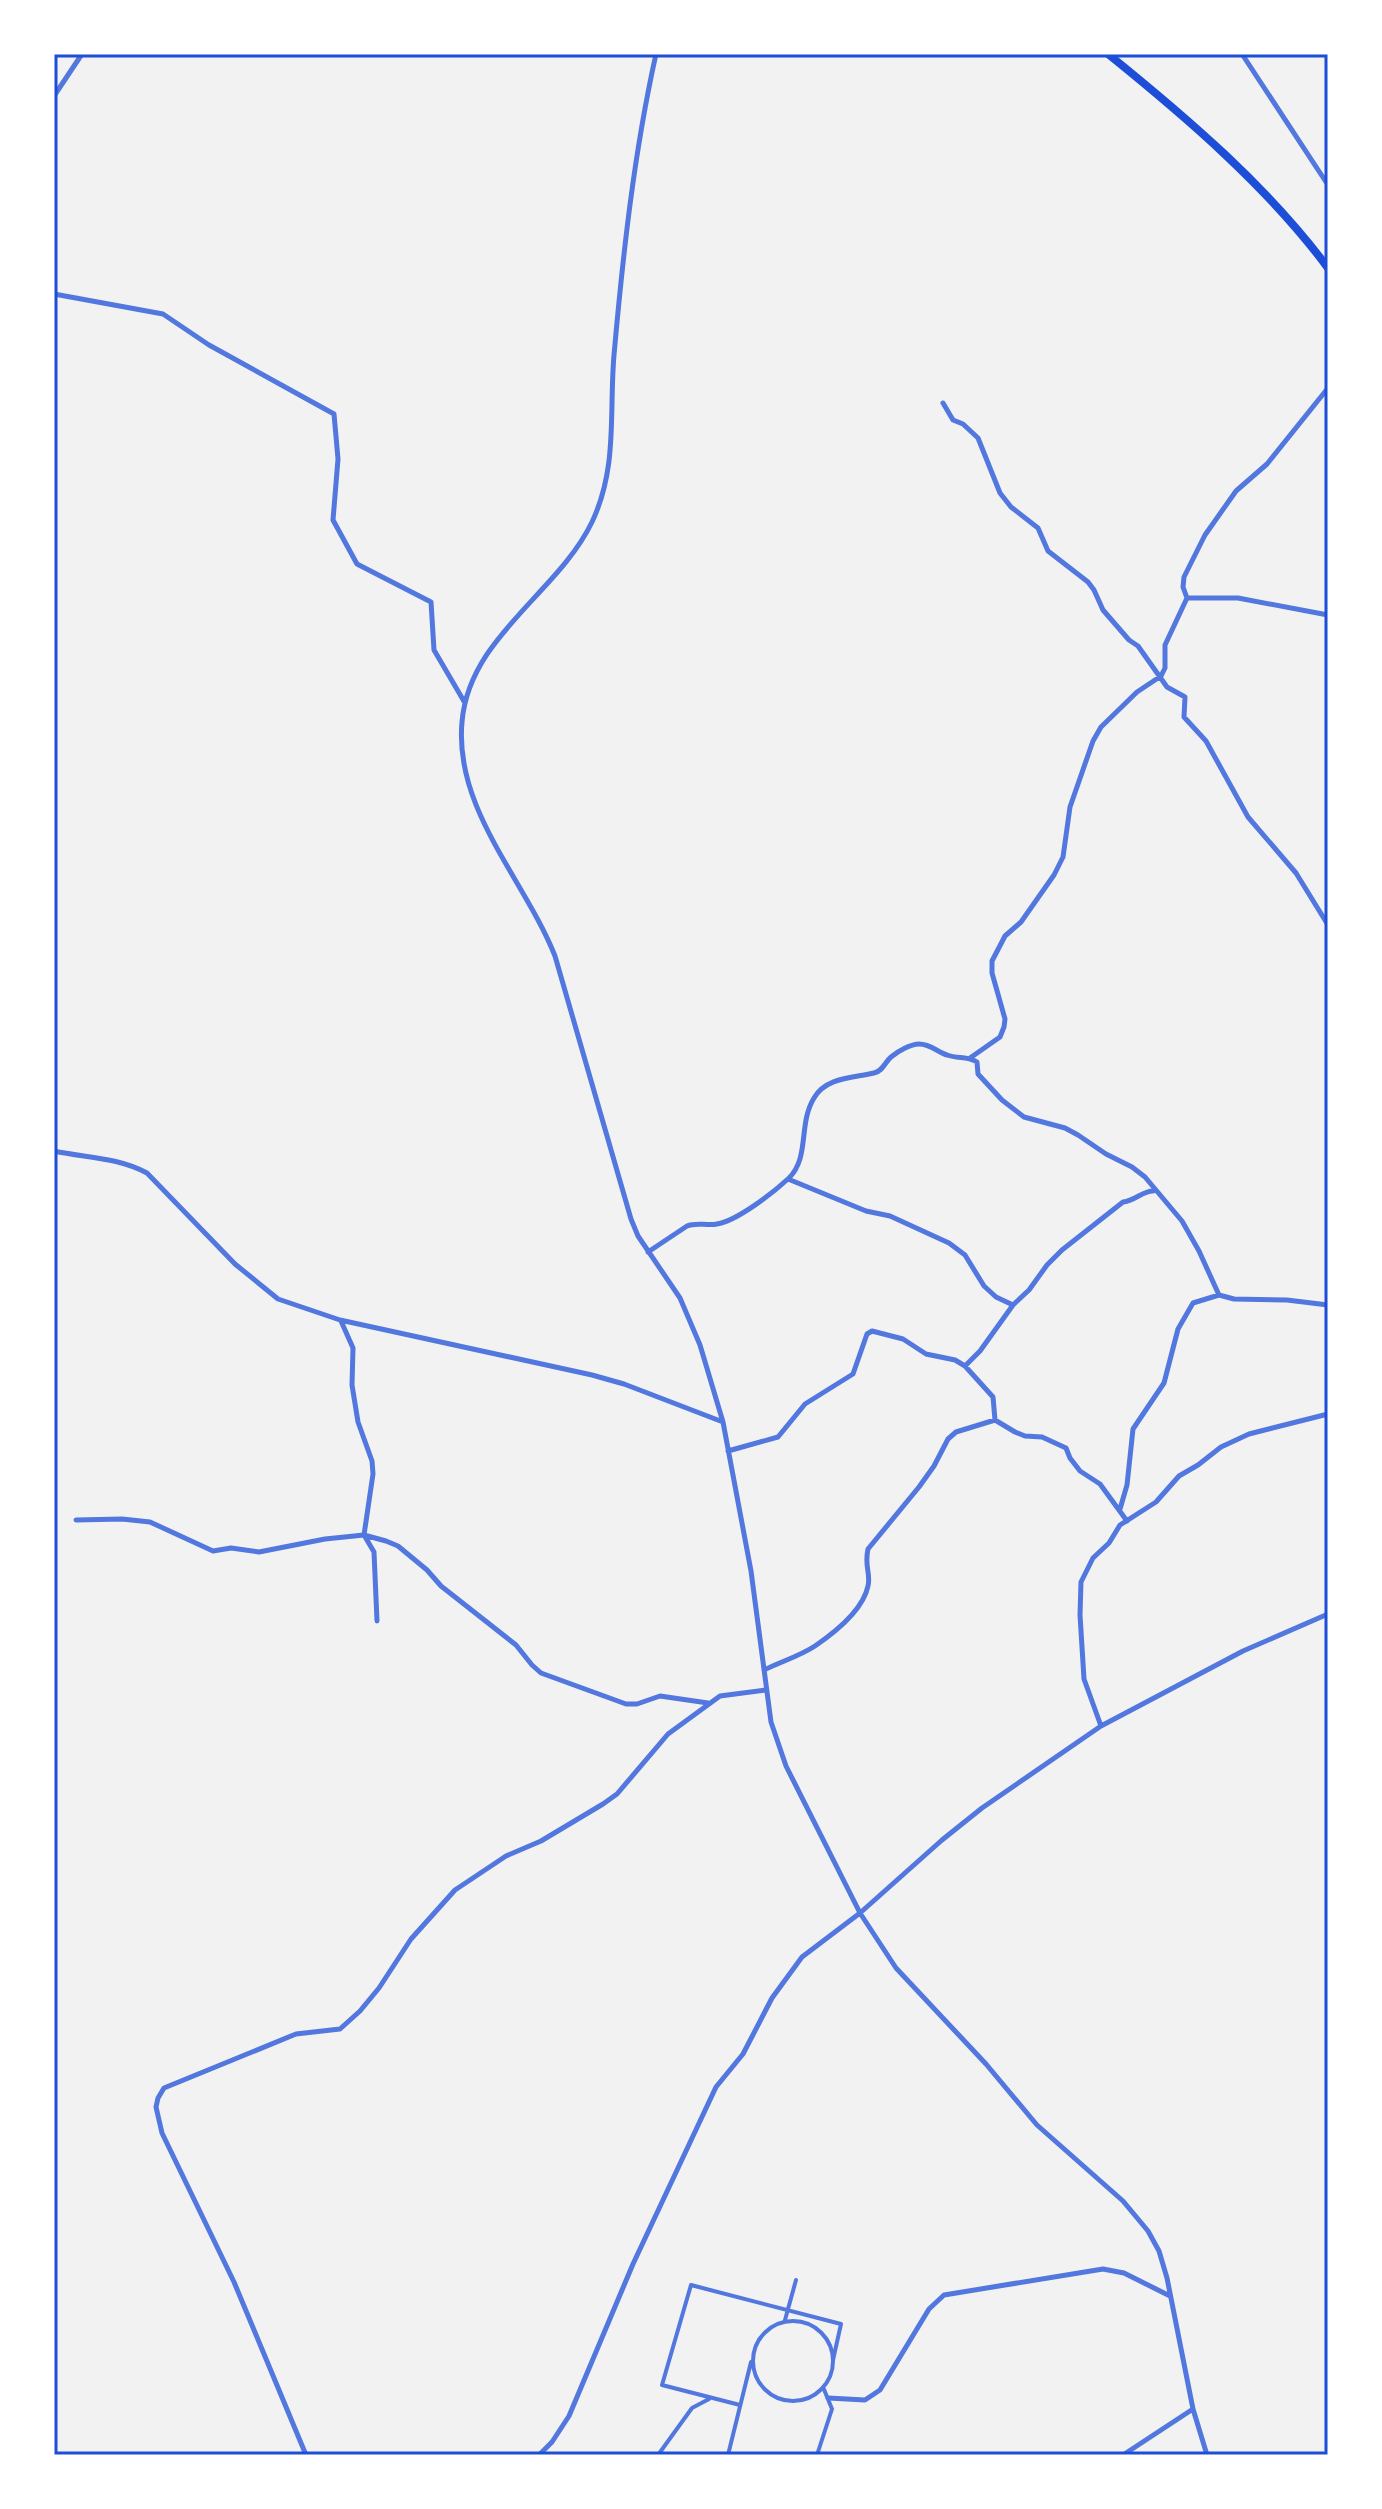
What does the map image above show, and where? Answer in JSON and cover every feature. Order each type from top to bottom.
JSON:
[{"type":"highway","points":[[1108,54],[1179,112],[1222,153],[1279,211],[1328,268]]},
{"type":"street","points":[[54,96],[82,54]]},
{"type":"street","points":[[656,54],[643,116],[625,240],[612,375],[612,450],[601,499],[582,541],[564,567],[517,616],[482,661],[465,703],[462,743],[486,830],[546,933],[555,956],[631,1219],[648,1252],[670,1281],[700,1345],[723,1422],[751,1571],[771,1722],[786,1766],[860,1913],[896,1968],[986,2064],[1030,2117],[1137,2216],[1159,2251],[1193,2409],[1207,2455]]},
{"type":"street","points":[[1242,54],[1328,185]]},
{"type":"street","points":[[54,294],[163,314],[209,345],[334,414],[338,459],[333,520],[357,564],[431,602],[434,650],[465,703]]},
{"type":"street","points":[[970,1058],[1000,1037],[1003,1031],[1005,1019],[992,973],[992,961],[1005,936],[1021,922],[1063,857],[1070,807],[1093,741],[1101,727],[1137,692],[1161,676],[1165,668],[1165,645],[1187,598],[1183,587],[1184,577],[1216,517],[1236,491],[1267,464],[1328,388]]},
{"type":"street","points":[[943,403],[953,420],[963,424],[978,438],[1000,493],[1011,507],[1038,528],[1048,551],[1088,582],[1103,610],[1138,646],[1167,687],[1185,697],[1184,717],[1206,741],[1248,817],[1296,873],[1328,925]]},
{"type":"street","points":[[1187,598],[1238,598],[1328,615]]},
{"type":"street","points":[[648,1252],[687,1226],[728,1221],[765,1199],[799,1168],[804,1123],[819,1090],[828,1083],[876,1073],[887,1064],[889,1058],[921,1044],[947,1055],[977,1062],[978,1074],[1002,1100],[1024,1117],[1065,1128],[1145,1177],[1182,1221],[1219,1295]]},
{"type":"street","points":[[54,1151],[129,1163],[147,1173],[252,1279],[278,1299],[340,1320],[592,1375],[723,1422]]},
{"type":"street","points":[[788,1179],[866,1211],[890,1216],[949,1243],[965,1255],[984,1286],[996,1297],[1013,1305]]},
{"type":"street","points":[[965,1366],[1062,1250],[1108,1212],[1146,1191],[1154,1191]]},
{"type":"street","points":[[1120,1509],[1127,1485],[1133,1429],[1164,1383],[1178,1329],[1193,1303],[1219,1295],[1234,1299],[1328,1305]]},
{"type":"street","points":[[340,1320],[353,1348],[352,1385],[358,1422],[372,1461],[364,1535],[374,1552],[377,1621]]},
{"type":"street","points":[[728,1451],[778,1437],[805,1404],[853,1374],[869,1332],[903,1339],[926,1354],[955,1360],[965,1366],[993,1397],[995,1420]]},
{"type":"street","points":[[1101,1726],[1084,1679],[1079,1593],[1093,1558],[1109,1543],[1120,1525],[1156,1502],[1179,1476],[1235,1439],[1328,1414]]},
{"type":"street","points":[[764,1670],[813,1648],[848,1618],[867,1591],[869,1582],[865,1562],[872,1543],[926,1477],[948,1439],[956,1432],[995,1420],[1025,1436],[1042,1437],[1066,1448],[1080,1471],[1100,1484],[1127,1521]]},
{"type":"street","points":[[76,1520],[150,1522],[213,1551],[231,1548],[259,1552],[364,1535],[398,1546],[441,1586],[516,1645],[541,1673],[626,1704],[637,1704],[660,1696],[709,1704]]},
{"type":"street","points":[[539,2455],[569,2416],[638,2252],[716,2087],[743,2054],[772,1998],[802,1957],[860,1913],[962,1824],[1101,1726],[1243,1651],[1328,1614]]},
{"type":"street","points":[[306,2455],[234,2282],[166,2142],[158,2119],[158,2098],[164,2088],[290,2036],[340,2029],[379,1988],[411,1939],[455,1890],[506,1856],[541,1841],[617,1794],[668,1734],[720,1696],[766,1690]]},
{"type":"street","points":[[828,2398],[865,2400],[880,2390],[929,2309],[944,2295],[1103,2269],[1124,2273],[1170,2296]]},
{"type":"street","points":[[784,2321],[796,2280]]},
{"type":"street","points":[[740,2405],[662,2385],[691,2285],[841,2324],[832,2371],[823,2387],[801,2400],[780,2399],[770,2394],[756,2377],[752,2356]]},
{"type":"street","points":[[728,2455],[752,2356],[761,2335],[784,2321],[800,2321],[820,2330],[827,2339],[833,2360]]},
{"type":"street","points":[[817,2455],[832,2409],[823,2387]]},
{"type":"street","points":[[658,2455],[692,2408],[711,2398]]},
{"type":"street","points":[[1123,2455],[1193,2409]]}]
